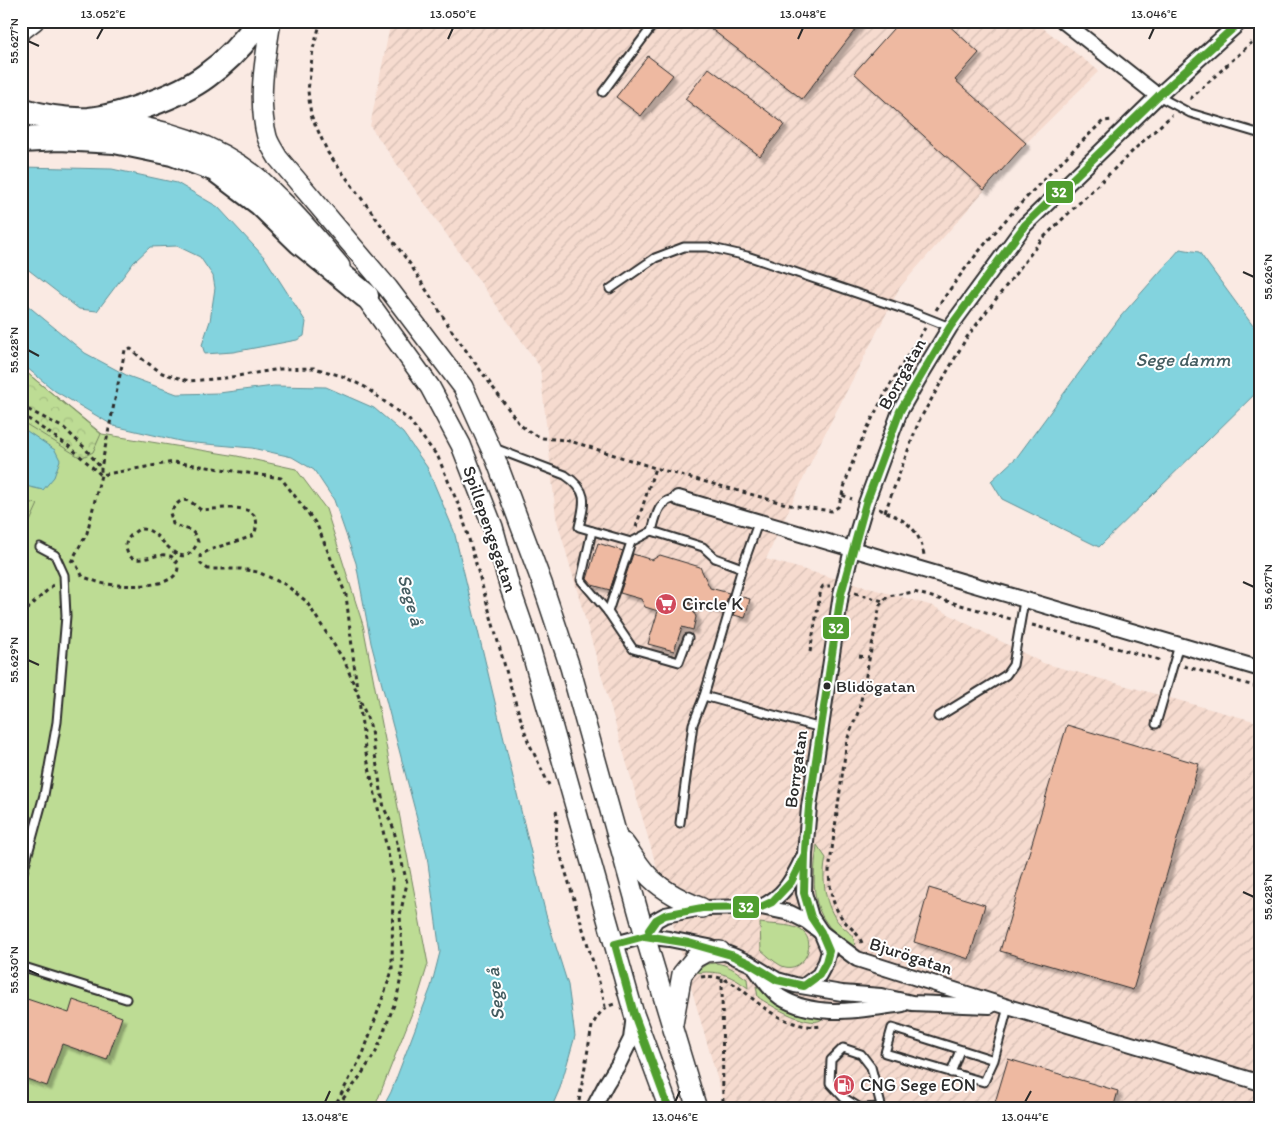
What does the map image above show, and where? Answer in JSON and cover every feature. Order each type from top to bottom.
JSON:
[{"type":"highway","points":[[21,110],[56,118],[90,120],[125,112],[186,89],[206,76],[235,52],[259,21]]},
{"type":"highway","points":[[21,124],[56,118]]},
{"type":"highway","points":[[21,140],[60,138],[116,141],[172,153],[215,169],[260,203],[300,242],[366,296]]},
{"type":"street","points":[[21,31],[34,21]]},
{"type":"street","name":"Spillepengsgatan","points":[[271,21],[263,78],[263,104],[268,138],[274,151],[388,288],[463,387],[490,446],[542,583],[567,659],[645,936],[697,1109]]},
{"type":"street","points":[[1063,21],[1158,96]]},
{"type":"street","name":"Borrgatan","points":[[804,986],[819,975],[826,962],[829,950],[821,932],[811,917],[804,893],[805,854],[809,806],[841,594],[866,503],[900,411],[950,327],[1025,225],[1158,96],[1241,21]]},
{"type":"street","name":"Spillepengsgatan","points":[[90,120],[115,122],[176,135],[206,146],[258,177],[308,227],[366,296],[430,387],[461,445],[493,527],[510,588],[528,640],[634,1014],[669,1109]]},
{"type":"street","points":[[678,498],[1261,669]]},
{"type":"street","points":[[615,830],[645,873],[666,890],[684,901],[702,908]]},
{"type":"street","name":"Borrgatan","points":[[761,907],[772,902],[791,882],[805,854]]},
{"type":"street","name":"Bjurögatan","points":[[645,936],[656,920],[665,915],[702,908],[761,907],[790,913],[806,921],[857,959],[1008,1007],[1261,1083]]},
{"type":"street","name":"Bjurögatan","points":[[615,944],[645,936],[689,943],[720,951],[754,966],[777,980],[842,993],[881,996],[912,1003]]},
{"type":"street","points":[[672,1025],[682,974],[695,958],[706,952],[720,951]]},
{"type":"street","name":"Bjurögatan","points":[[754,966],[779,997],[800,1006],[817,1010],[850,1011],[912,1003],[1008,1007]]},
{"type":"street","points":[[593,1109],[631,1039],[634,1014]]},
{"type":"lane","points":[[603,92],[656,21]]},
{"type":"lane","points":[[1158,96],[1190,113],[1261,134]]},
{"type":"lane","points":[[610,288],[655,258],[684,247],[708,247],[747,256],[912,312],[950,327]]},
{"type":"lane","points":[[490,446],[506,454],[565,475],[573,480],[580,487],[583,497],[584,507],[579,527],[631,542]]},
{"type":"lane","points":[[608,612],[631,542],[652,530],[663,502],[678,498]]},
{"type":"lane","points":[[680,823],[693,724],[704,696],[742,568],[758,523]]},
{"type":"lane","points":[[652,530],[703,547],[715,558],[742,568]]},
{"type":"lane","points":[[592,531],[581,580],[608,612],[633,649],[679,662],[688,638]]},
{"type":"lane","points":[[21,879],[44,795],[58,722],[66,616],[64,575],[55,555],[40,547]]},
{"type":"lane","points":[[938,717],[1011,670],[1015,657],[1024,601]]},
{"type":"lane","points":[[1156,724],[1179,645]]},
{"type":"lane","points":[[704,696],[821,728]]},
{"type":"lane","points":[[21,966],[126,999]]},
{"type":"lane","points":[[994,1060],[892,1028],[885,1053],[984,1082],[994,1060],[1008,1007]]},
{"type":"lane","points":[[843,1048],[861,1054],[871,1067],[882,1108],[860,1108],[844,1098],[830,1083],[831,1060],[843,1048]]},
{"type":"lane","points":[[951,1073],[960,1050]]},
{"type":"path","points":[[322,21],[313,49],[308,91],[311,115],[328,153],[410,264],[452,331],[513,417],[533,434],[543,438],[565,440],[580,444],[655,468],[790,506],[832,511],[838,507],[842,495],[866,503],[906,522],[920,538],[925,556],[922,570]]},
{"type":"path","points":[[885,512],[919,421],[967,337],[1042,239],[1140,144],[1261,34]]},
{"type":"path","points":[[21,615],[64,575],[87,533],[101,475],[125,350],[131,349],[162,373],[189,381],[225,378],[280,369],[314,368],[342,376],[365,387],[408,420],[438,457],[461,511],[513,695],[528,741],[550,788]]},
{"type":"path","points":[[21,406],[64,428],[85,448],[101,468]]},
{"type":"path","points":[[21,414],[70,447],[101,475]]},
{"type":"path","points":[[101,475],[174,462],[281,478],[317,525],[346,595],[365,749],[393,876],[392,971],[363,1054],[334,1109]]},
{"type":"path","points":[[631,542],[655,468]]},
{"type":"path","points":[[73,558],[83,577],[105,584],[147,585],[162,583],[170,580],[177,573],[178,565],[174,558],[167,555],[158,555],[145,560],[135,559],[128,555],[126,549],[126,542],[132,534],[139,529],[148,530],[169,550],[185,555],[194,550],[198,542],[196,534],[190,529],[181,528],[174,524],[170,513],[176,503],[190,500],[201,510],[241,507],[253,514],[257,520],[254,535],[242,541],[204,551],[200,556],[201,564],[208,569],[241,569],[258,572],[286,585],[306,601],[345,662],[370,725],[384,808],[393,826],[407,883],[400,915],[402,972],[397,997],[376,1052],[357,1081],[334,1109]]},
{"type":"path","points":[[861,949],[862,943],[858,934],[842,918],[834,904],[830,892],[829,871],[847,740],[859,710],[880,605],[888,596],[914,592],[1261,688]]},
{"type":"path","points":[[860,656],[870,657]]},
{"type":"path","points":[[555,806],[558,816],[556,840],[605,1007],[597,1016],[592,1026],[578,1107]]},
{"type":"path","points":[[722,978],[723,1109]]},
{"type":"shaded area","points":[[391,21],[1034,21],[1099,71],[1026,143],[900,287],[818,447],[766,559],[933,606],[1043,663],[1261,723],[1261,1109],[726,1109],[556,517],[540,367],[370,126]]},
{"type":"green space","points":[[21,368],[102,434],[237,456],[296,469],[326,509],[363,625],[428,964],[416,1003],[374,1109],[21,1109]]},
{"type":"green space","points":[[21,368],[101,434],[93,452],[81,458],[21,421]]},
{"type":"green space","points":[[21,501],[38,504],[21,541]]},
{"type":"green space","points":[[817,845],[826,858],[824,883],[827,901],[839,923],[853,937],[854,949],[829,927],[817,904],[814,878]]},
{"type":"green space","points":[[760,923],[785,925],[799,929],[805,934],[808,941],[806,956],[795,966],[788,967],[772,960],[761,950]]},
{"type":"green space","points":[[715,963],[736,971],[747,979],[748,988],[735,979],[723,974],[710,972],[694,973],[707,964]]},
{"type":"green space","points":[[756,986],[780,1003],[824,1017],[819,1021],[811,1021],[792,1016],[758,997]]},
{"type":"water","points":[[21,167],[112,169],[177,183],[218,207],[265,258],[306,322],[304,336],[297,340],[233,352],[205,354],[202,345],[210,321],[215,288],[213,276],[200,257],[177,246],[150,247],[134,262],[97,311],[79,309],[21,264]]},
{"type":"water","name":"Sege damm","points":[[1180,249],[1199,252],[1256,330],[1261,342],[1260,389],[1099,547],[1002,499],[991,481],[1017,457],[1121,316]]},
{"type":"water","name":"Sege å","points":[[21,300],[85,353],[128,376],[177,394],[219,393],[274,386],[326,387],[374,408],[403,433],[427,467],[454,531],[546,915],[568,985],[575,1036],[560,1088],[551,1109],[382,1109],[391,1092],[431,987],[440,952],[427,856],[371,643],[356,563],[334,500],[314,470],[292,457],[252,448],[184,442],[114,426],[55,391],[21,363]]},
{"type":"water","points":[[21,427],[55,450],[60,460],[54,477],[43,490],[21,485]]},
{"type":"building","points":[[701,21],[862,21],[802,99]]},
{"type":"building","points":[[900,21],[944,21],[979,53],[955,80],[1026,143],[984,190],[854,73]]},
{"type":"building","points":[[648,56],[673,75],[641,116],[616,97]]},
{"type":"building","points":[[709,68],[783,123],[784,125],[760,156],[685,99]]},
{"type":"building","points":[[598,543],[623,551],[610,590],[592,585],[587,579]]},
{"type":"building","name":"Circle K","points":[[633,554],[652,560],[660,555],[700,567],[710,588],[729,593],[723,612],[689,602],[696,617],[693,630],[682,627],[674,651],[648,644],[658,611],[645,607],[641,599],[620,593]]},
{"type":"building","points":[[739,596],[750,599],[745,618],[734,615]]},
{"type":"building","points":[[1067,725],[1199,764],[1133,990],[1000,951]]},
{"type":"building","points":[[929,888],[985,905],[969,959],[914,942]]},
{"type":"building","points":[[21,997],[69,1013],[73,1000],[122,1017],[107,1060],[62,1044],[47,1086],[21,1077]]},
{"type":"building","points":[[1008,1059],[1118,1091],[1113,1109],[993,1109]]},
{"type":"transit line","name":"32","points":[[669,1109],[634,1014],[615,944],[645,936],[689,943],[731,955],[749,963],[777,980],[804,986],[819,975],[829,951],[821,932],[811,917],[804,893],[809,807],[841,594],[866,503],[900,411],[950,327],[1025,225],[1158,96],[1241,21]]},
{"type":"transit line","name":"32","points":[[649,930],[656,920],[665,915],[702,908],[761,907],[772,902],[791,882],[805,854],[806,836]]},
{"type":"place","name":"Circle K","points":[[666,604]]},
{"type":"place","name":"Blidögatan","points":[[827,686]]},
{"type":"place","name":"CNG Sege EON","points":[[844,1085]]}]
